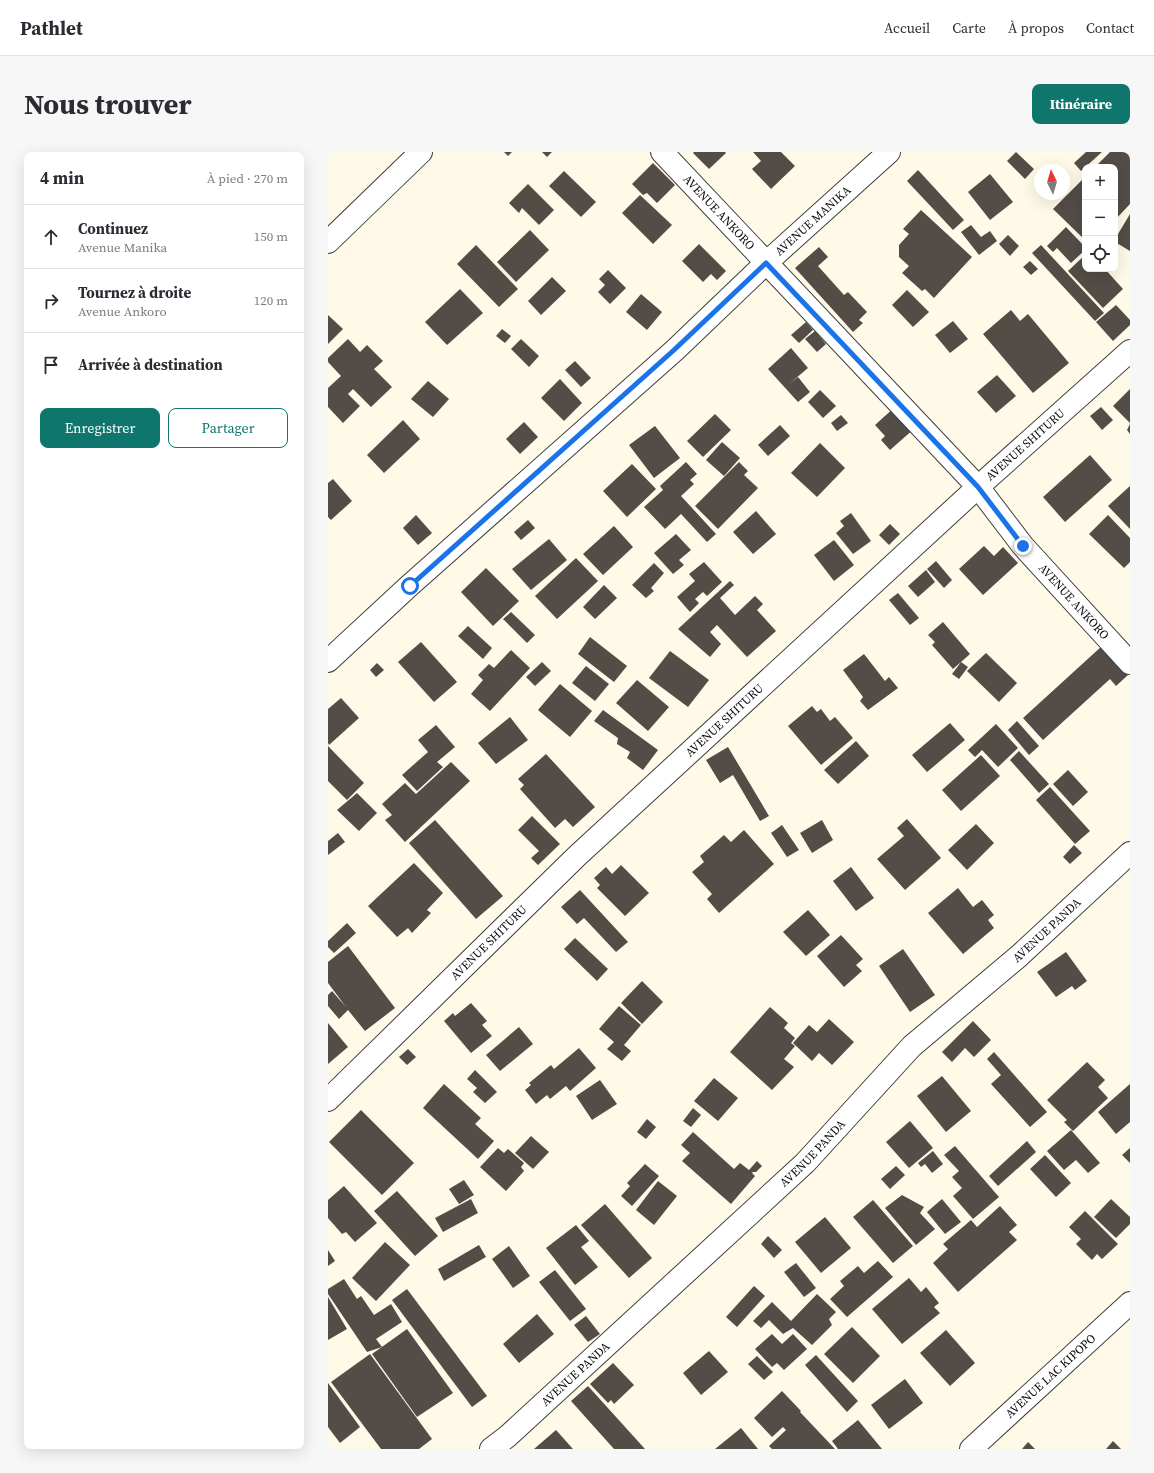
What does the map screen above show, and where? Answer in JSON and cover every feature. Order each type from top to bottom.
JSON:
[{"type":"street","points":[[328,242],[421,152]]},
{"type":"street","name":"AVENUE ANKORO","points":[[662,152],[978,487],[1023,546],[1130,663]]},
{"type":"street","name":"AVENUE MANIKA","points":[[328,662],[410,586],[674,350],[766,263],[889,152]]},
{"type":"street","name":"AVENUE SHITURU","points":[[328,1100],[578,856],[978,487],[1130,351]]},
{"type":"street","name":"AVENUE PANDA","points":[[491,1449],[631,1324],[805,1163],[912,1046],[1018,956],[1130,853]]},
{"type":"street","name":"AVENUE LAC KIPOPO","points":[[971,1449],[1130,1303]]},
{"type":"building","points":[[504,152],[512,152],[508,156]]},
{"type":"building","points":[[542,152],[552,152],[547,157]]},
{"type":"building","points":[[753,152],[781,152],[795,166],[771,189],[752,169],[761,161]]},
{"type":"building","points":[[1016,152],[1034,169],[1025,179],[1007,161]]},
{"type":"building","points":[[1086,152],[1102,152],[1089,164],[1082,164],[1081,171],[1074,163]]},
{"type":"building","points":[[1110,152],[1130,152],[1130,204],[1118,217],[1118,164],[1098,164]]},
{"type":"building","points":[[693,153],[726,153],[709,169]]},
{"type":"building","points":[[653,163],[675,185],[657,203],[647,193],[643,195],[632,184]]},
{"type":"building","points":[[918,170],[964,220],[953,230],[907,181]]},
{"type":"building","points":[[564,171],[596,202],[581,217],[549,186]]},
{"type":"building","points":[[990,174],[1013,202],[990,220],[968,192]]},
{"type":"building","points":[[1082,180],[1082,237],[1053,209],[1062,200],[1070,200],[1070,192]]},
{"type":"building","points":[[528,184],[554,210],[539,225],[522,208],[519,213],[509,203]]},
{"type":"building","points":[[640,195],[672,225],[653,244],[622,213]]},
{"type":"building","points":[[921,210],[972,257],[934,298],[925,289],[922,291],[902,273],[909,266],[899,257],[899,245],[909,234],[903,229]]},
{"type":"building","points":[[1130,214],[1130,251],[1118,244],[1118,234]]},
{"type":"building","points":[[971,225],[981,237],[990,231],[997,241],[979,255],[961,232]]},
{"type":"building","points":[[1066,227],[1082,244],[1082,253],[1071,263],[1057,248],[1053,252],[1047,246]]},
{"type":"building","points":[[530,230],[549,250],[516,282],[497,262]]},
{"type":"building","points":[[1008,235],[1019,246],[1010,256],[999,244]]},
{"type":"building","points":[[699,244],[726,271],[717,280],[711,274],[703,282],[682,261]]},
{"type":"building","points":[[476,245],[518,289],[499,307],[457,264]]},
{"type":"building","points":[[1041,245],[1104,313],[1095,321],[1032,253]]},
{"type":"building","points":[[819,247],[828,257],[818,266],[844,295],[848,292],[867,312],[859,320],[863,323],[853,332],[795,268]]},
{"type":"building","points":[[1082,258],[1082,272],[1108,272],[1123,289],[1103,308],[1068,271]]},
{"type":"building","points":[[1030,261],[1038,269],[1031,275],[1023,267]]},
{"type":"building","points":[[608,270],[626,288],[610,304],[598,292],[605,285],[599,279]]},
{"type":"building","points":[[552,277],[566,291],[541,315],[528,301]]},
{"type":"building","points":[[460,289],[483,313],[447,345],[425,322]]},
{"type":"building","points":[[907,290],[929,312],[913,327],[892,305]]},
{"type":"building","points":[[641,294],[662,312],[647,330],[626,312]]},
{"type":"building","points":[[1116,305],[1130,320],[1130,325],[1113,341],[1096,322]]},
{"type":"building","points":[[1011,310],[1020,321],[1028,314],[1069,363],[1033,393],[983,334]]},
{"type":"building","points":[[328,315],[343,329],[328,344]]},
{"type":"building","points":[[953,321],[968,339],[950,353],[935,335]]},
{"type":"building","points":[[806,322],[813,330],[799,343],[791,335]]},
{"type":"building","points":[[502,329],[511,336],[505,343],[496,336]]},
{"type":"building","points":[[815,331],[826,344],[817,352],[805,339]]},
{"type":"building","points":[[348,339],[360,352],[367,345],[383,361],[374,369],[392,387],[371,407],[353,389],[348,394],[360,406],[343,423],[328,407],[328,388],[341,376],[328,362],[328,358]]},
{"type":"building","points":[[521,339],[539,356],[529,367],[511,349]]},
{"type":"building","points":[[791,348],[808,368],[789,384],[798,377],[810,392],[798,402],[768,369]]},
{"type":"building","points":[[575,361],[591,378],[581,387],[565,370]]},
{"type":"building","points":[[997,375],[1016,396],[996,413],[977,392]]},
{"type":"building","points":[[560,379],[582,403],[564,421],[541,398]]},
{"type":"building","points":[[428,381],[449,399],[433,417],[411,399]]},
{"type":"building","points":[[1130,389],[1130,423],[1113,406]]},
{"type":"building","points":[[820,390],[836,406],[823,418],[808,402]]},
{"type":"building","points":[[896,406],[915,428],[890,450],[881,440],[885,436],[875,425]]},
{"type":"building","points":[[1101,407],[1113,420],[1102,430],[1090,416]]},
{"type":"building","points":[[715,414],[731,430],[703,457],[687,441]]},
{"type":"building","points":[[841,415],[848,423],[837,431],[831,423]]},
{"type":"building","points":[[403,420],[420,439],[384,473],[367,455]]},
{"type":"building","points":[[524,422],[538,437],[520,454],[506,439]]},
{"type":"building","points":[[1130,424],[1130,434],[1127,430]]},
{"type":"building","points":[[780,425],[790,436],[768,456],[758,445]]},
{"type":"building","points":[[655,426],[680,458],[654,478],[629,445]]},
{"type":"building","points":[[722,442],[740,458],[724,476],[706,460]]},
{"type":"building","points":[[820,443],[845,468],[817,497],[791,473]]},
{"type":"building","points":[[1090,455],[1112,480],[1065,522],[1043,497]]},
{"type":"building","points":[[686,462],[697,474],[690,480],[694,484],[681,496],[716,534],[707,542],[681,514],[665,529],[644,507],[663,490],[660,486]]},
{"type":"building","points":[[739,462],[748,471],[744,475],[758,488],[718,529],[695,506]]},
{"type":"building","points":[[632,464],[656,489],[627,517],[603,491]]},
{"type":"building","points":[[333,479],[352,501],[331,520],[328,517],[328,483]]},
{"type":"building","points":[[1130,486],[1130,529],[1108,506]]},
{"type":"building","points":[[756,511],[776,534],[753,554],[733,532]]},
{"type":"building","points":[[851,513],[871,541],[853,554],[836,533],[844,526],[840,521]]},
{"type":"building","points":[[416,515],[432,533],[418,545],[403,528]]},
{"type":"building","points":[[1108,515],[1130,538],[1130,562],[1124,568],[1089,534]]},
{"type":"building","points":[[528,520],[535,528],[521,540],[514,532]]},
{"type":"building","points":[[890,524],[900,534],[889,545],[879,535]]},
{"type":"building","points":[[614,526],[633,547],[603,575],[583,554]]},
{"type":"building","points":[[676,534],[691,550],[679,560],[684,565],[673,574],[654,553]]},
{"type":"building","points":[[549,539],[567,560],[531,590],[512,569]]},
{"type":"building","points":[[834,540],[854,565],[834,581],[814,555]]},
{"type":"building","points":[[984,546],[994,556],[1003,547],[1018,563],[983,595],[959,569]]},
{"type":"building","points":[[576,558],[598,581],[557,619],[535,596]]},
{"type":"building","points":[[936,561],[952,580],[944,588],[927,569]]},
{"type":"building","points":[[704,562],[722,582],[707,596],[703,592],[695,599],[699,603],[690,612],[677,597],[695,581],[689,574]]},
{"type":"building","points":[[654,563],[664,573],[651,588],[654,591],[646,598],[632,585]]},
{"type":"building","points":[[486,568],[519,601],[493,626],[461,592]]},
{"type":"building","points":[[926,570],[935,582],[918,597],[908,586]]},
{"type":"building","points":[[730,581],[734,585],[720,598],[735,615],[755,596],[763,604],[757,610],[776,631],[747,657],[717,625],[710,632],[721,644],[710,657],[678,629]]},
{"type":"building","points":[[604,585],[617,598],[595,619],[583,607]]},
{"type":"building","points":[[898,593],[919,618],[910,625],[889,600]]},
{"type":"building","points":[[511,612],[535,635],[527,643],[503,619]]},
{"type":"building","points":[[943,622],[970,654],[953,669],[932,645],[935,642],[928,635]]},
{"type":"building","points":[[468,626],[492,648],[483,659],[458,636]]},
{"type":"building","points":[[590,637],[627,666],[614,682],[578,654]]},
{"type":"building","points":[[421,642],[457,682],[434,702],[398,662]]},
{"type":"building","points":[[1102,646],[1128,675],[1116,686],[1110,679],[1043,740],[1023,718]]},
{"type":"building","points":[[511,650],[530,668],[490,711],[471,694],[483,680],[478,675],[489,664],[494,668]]},
{"type":"building","points":[[670,651],[709,680],[688,707],[649,678]]},
{"type":"building","points":[[986,653],[1017,683],[999,702],[967,671]]},
{"type":"building","points":[[864,654],[885,681],[889,677],[898,688],[868,710],[860,701],[863,697],[843,670]]},
{"type":"building","points":[[542,662],[551,671],[535,686],[526,677]]},
{"type":"building","points":[[961,662],[968,667],[959,679],[952,674]]},
{"type":"building","points":[[377,663],[384,670],[376,677],[370,670]]},
{"type":"building","points":[[586,666],[609,684],[595,701],[572,683]]},
{"type":"building","points":[[637,680],[669,707],[648,731],[616,703]]},
{"type":"building","points":[[560,684],[592,711],[570,737],[538,710]]},
{"type":"building","points":[[341,698],[359,718],[329,745],[328,709]]},
{"type":"building","points":[[812,706],[817,712],[821,709],[830,721],[835,717],[853,738],[821,765],[788,726]]},
{"type":"building","points":[[603,710],[658,750],[643,770],[627,758],[630,752],[617,744],[618,738],[594,721]]},
{"type":"building","points":[[510,717],[528,740],[496,764],[478,743]]},
{"type":"building","points":[[1017,721],[1039,746],[1029,755],[1008,730]]},
{"type":"building","points":[[950,723],[965,740],[927,772],[912,755]]},
{"type":"building","points":[[996,724],[1018,748],[998,767],[982,750],[975,757],[968,750]]},
{"type":"building","points":[[436,725],[455,747],[437,762],[443,767],[417,791],[402,775],[428,752],[418,740]]},
{"type":"building","points":[[856,741],[869,756],[838,784],[824,770]]},
{"type":"building","points":[[328,746],[364,783],[347,800],[328,781]]},
{"type":"building","points":[[728,747],[769,816],[760,821],[733,775],[720,783],[706,760]]},
{"type":"building","points":[[1019,751],[1049,784],[1039,793],[1010,760]]},
{"type":"building","points":[[546,754],[595,807],[573,827],[565,819],[555,828],[520,789],[524,785],[518,779]]},
{"type":"building","points":[[981,755],[1000,776],[961,811],[942,790]]},
{"type":"building","points":[[451,762],[470,781],[405,842],[385,820],[392,815],[382,804],[405,783],[416,794]]},
{"type":"building","points":[[1068,770],[1088,792],[1073,806],[1053,784]]},
{"type":"building","points":[[1050,787],[1090,831],[1075,844],[1036,800]]},
{"type":"building","points":[[357,793],[377,813],[359,831],[337,810]]},
{"type":"building","points":[[532,816],[560,844],[538,865],[531,858],[539,851],[518,830]]},
{"type":"building","points":[[907,819],[941,858],[905,890],[877,859],[904,836],[897,828]]},
{"type":"building","points":[[435,820],[503,896],[476,919],[409,843]]},
{"type":"building","points":[[822,820],[833,840],[812,853],[800,833]]},
{"type":"building","points":[[976,824],[994,843],[967,870],[948,850]]},
{"type":"building","points":[[782,825],[799,850],[787,857],[771,833]]},
{"type":"building","points":[[744,830],[774,864],[719,913],[707,899],[712,894],[692,872],[704,862],[700,856],[724,835],[731,842]]},
{"type":"building","points":[[338,833],[345,842],[328,855],[328,841]]},
{"type":"building","points":[[1074,845],[1082,853],[1070,864],[1063,857]]},
{"type":"building","points":[[414,863],[443,893],[427,910],[431,913],[412,933],[408,928],[397,937],[368,906]]},
{"type":"building","points":[[621,865],[649,893],[625,916],[597,888],[600,885],[594,878],[606,867],[612,874]]},
{"type":"building","points":[[851,867],[874,898],[856,911],[833,881]]},
{"type":"building","points":[[958,888],[973,907],[982,900],[994,915],[988,920],[994,928],[963,954],[928,913]]},
{"type":"building","points":[[580,890],[628,942],[616,952],[584,918],[577,924],[561,907]]},
{"type":"building","points":[[808,910],[830,935],[806,956],[783,932]]},
{"type":"building","points":[[347,923],[356,933],[334,953],[328,947],[328,941]]},
{"type":"building","points":[[841,935],[863,959],[856,965],[862,971],[844,987],[817,956]]},
{"type":"building","points":[[575,938],[608,969],[597,981],[564,949]]},
{"type":"building","points":[[348,946],[395,1008],[365,1031],[348,1010],[339,1019],[328,1006],[328,995],[332,991],[346,1007],[328,983],[328,962]]},
{"type":"building","points":[[903,949],[935,995],[910,1012],[879,966]]},
{"type":"building","points":[[1066,952],[1087,981],[1075,990],[1072,986],[1056,997],[1037,972]]},
{"type":"building","points":[[642,981],[663,1002],[642,1024],[621,1003]]},
{"type":"building","points":[[471,1003],[487,1021],[482,1025],[492,1036],[471,1053],[444,1021],[453,1013],[455,1016]]},
{"type":"building","points":[[619,1006],[641,1025],[624,1045],[631,1051],[622,1061],[607,1049],[614,1042],[599,1029]]},
{"type":"building","points":[[770,1007],[788,1023],[784,1028],[795,1038],[791,1043],[795,1046],[784,1059],[794,1067],[772,1090],[730,1052]]},
{"type":"building","points":[[829,1019],[854,1042],[832,1065],[819,1053],[812,1061],[793,1043],[809,1025],[817,1032]]},
{"type":"building","points":[[973,1021],[991,1040],[974,1057],[965,1048],[952,1062],[942,1052]]},
{"type":"building","points":[[328,1023],[348,1047],[328,1064]]},
{"type":"building","points":[[519,1027],[533,1044],[500,1071],[486,1055]]},
{"type":"building","points":[[579,1048],[596,1068],[570,1091],[566,1086],[550,1099],[547,1095],[536,1104],[525,1090],[531,1085],[529,1083],[551,1065],[554,1069]]},
{"type":"building","points":[[408,1049],[416,1057],[407,1065],[399,1057]]},
{"type":"building","points":[[994,1052],[1047,1112],[1030,1127],[991,1084],[1001,1075],[987,1059]]},
{"type":"building","points":[[1087,1062],[1105,1080],[1098,1087],[1108,1098],[1073,1131],[1064,1122],[1067,1120],[1047,1100]]},
{"type":"building","points":[[475,1070],[497,1092],[485,1103],[473,1092],[477,1088],[467,1079]]},
{"type":"building","points":[[942,1076],[971,1111],[946,1132],[917,1096]]},
{"type":"building","points":[[714,1078],[738,1098],[718,1121],[694,1101]]},
{"type":"building","points":[[600,1080],[617,1104],[592,1120],[576,1096]]},
{"type":"building","points":[[444,1084],[481,1118],[475,1124],[494,1141],[478,1159],[423,1108]]},
{"type":"building","points":[[1130,1084],[1130,1122],[1116,1134],[1098,1112]]},
{"type":"building","points":[[693,1108],[701,1115],[691,1127],[683,1121]]},
{"type":"building","points":[[361,1110],[414,1163],[382,1195],[329,1142]]},
{"type":"building","points":[[647,1119],[656,1127],[646,1139],[637,1132]]},
{"type":"building","points":[[910,1121],[933,1148],[909,1168],[886,1142]]},
{"type":"building","points":[[1071,1130],[1100,1163],[1088,1173],[1076,1160],[1064,1170],[1047,1151]]},
{"type":"building","points":[[693,1132],[734,1169],[740,1163],[749,1170],[757,1161],[762,1166],[756,1172],[752,1173],[755,1176],[731,1204],[682,1161],[690,1153],[681,1145]]},
{"type":"building","points":[[531,1136],[549,1152],[533,1169],[515,1153]]},
{"type":"building","points":[[1027,1141],[1036,1152],[998,1186],[989,1176]]},
{"type":"building","points":[[955,1146],[999,1197],[973,1219],[953,1196],[962,1188],[952,1177],[959,1171],[944,1155]]},
{"type":"building","points":[[498,1148],[504,1153],[508,1149],[524,1163],[521,1167],[524,1171],[506,1191],[480,1167]]},
{"type":"building","points":[[1130,1148],[1130,1163],[1122,1155]]},
{"type":"building","points":[[933,1151],[943,1164],[932,1173],[925,1164],[921,1167],[918,1163]]},
{"type":"building","points":[[1045,1155],[1071,1183],[1056,1197],[1030,1169]]},
{"type":"building","points":[[645,1164],[659,1176],[632,1206],[621,1196],[630,1186],[627,1183]]},
{"type":"building","points":[[896,1166],[905,1175],[890,1189],[881,1179]]},
{"type":"building","points":[[464,1180],[474,1195],[459,1204],[449,1189]]},
{"type":"building","points":[[658,1181],[677,1196],[654,1225],[636,1210]]},
{"type":"building","points":[[344,1186],[377,1223],[355,1242],[346,1232],[342,1234],[328,1218],[328,1200]]},
{"type":"building","points":[[397,1191],[438,1236],[415,1256],[374,1211]]},
{"type":"building","points":[[902,1195],[924,1207],[920,1213],[935,1229],[916,1245],[885,1208]]},
{"type":"building","points":[[471,1199],[478,1213],[443,1232],[435,1218]]},
{"type":"building","points":[[942,1199],[961,1222],[945,1234],[927,1212]]},
{"type":"building","points":[[1111,1199],[1130,1217],[1130,1224],[1116,1238],[1094,1217]]},
{"type":"building","points":[[873,1200],[913,1246],[893,1263],[853,1217]]},
{"type":"building","points":[[605,1204],[652,1258],[629,1278],[581,1225]]},
{"type":"building","points":[[1000,1206],[1017,1225],[1009,1232],[1017,1240],[958,1292],[933,1263],[948,1249],[943,1244],[971,1220],[977,1227]]},
{"type":"building","points":[[1085,1211],[1118,1244],[1102,1259],[1097,1254],[1092,1260],[1076,1244],[1081,1239],[1069,1227]]},
{"type":"building","points":[[825,1217],[851,1248],[821,1273],[795,1242]]},
{"type":"building","points":[[576,1225],[589,1241],[581,1247],[598,1267],[575,1285],[546,1248]]},
{"type":"building","points":[[768,1236],[782,1250],[774,1258],[761,1244]]},
{"type":"building","points":[[385,1242],[410,1265],[376,1301],[352,1278]]},
{"type":"building","points":[[479,1245],[486,1257],[444,1281],[438,1269]]},
{"type":"building","points":[[509,1246],[530,1276],[513,1288],[492,1259]]},
{"type":"building","points":[[328,1250],[335,1261],[328,1266]]},
{"type":"building","points":[[878,1261],[893,1277],[847,1317],[830,1299],[844,1286],[840,1281],[858,1266],[864,1273]]},
{"type":"building","points":[[796,1263],[816,1288],[804,1297],[784,1272]]},
{"type":"building","points":[[555,1270],[586,1309],[570,1321],[539,1282]]},
{"type":"building","points":[[909,1278],[921,1292],[926,1287],[939,1303],[934,1307],[940,1313],[902,1344],[872,1309]]},
{"type":"building","points":[[344,1279],[357,1299],[361,1296],[374,1315],[391,1304],[402,1322],[376,1339],[382,1347],[367,1352],[328,1294],[328,1289]]},
{"type":"building","points":[[754,1286],[765,1296],[737,1327],[726,1317]]},
{"type":"building","points":[[407,1289],[487,1396],[472,1407],[392,1300]]},
{"type":"building","points":[[817,1294],[836,1312],[829,1319],[832,1325],[812,1345],[793,1328],[783,1334],[769,1320],[761,1328],[753,1321],[772,1302],[791,1321]]},
{"type":"building","points":[[328,1297],[347,1329],[328,1340]]},
{"type":"building","points":[[537,1314],[554,1334],[519,1363],[503,1344]]},
{"type":"building","points":[[586,1316],[600,1334],[588,1342],[574,1325]]},
{"type":"building","points":[[852,1327],[880,1356],[853,1383],[824,1354]]},
{"type":"building","points":[[407,1329],[453,1393],[417,1417],[372,1354]]},
{"type":"building","points":[[946,1330],[975,1363],[950,1386],[920,1353]]},
{"type":"building","points":[[772,1334],[782,1344],[793,1334],[807,1349],[784,1370],[777,1363],[772,1367],[755,1349]]},
{"type":"building","points":[[709,1351],[728,1372],[701,1395],[683,1373]]},
{"type":"building","points":[[370,1354],[432,1439],[419,1449],[381,1449],[331,1382]]},
{"type":"building","points":[[816,1355],[858,1401],[847,1412],[805,1365]]},
{"type":"building","points":[[757,1356],[773,1372],[764,1380],[748,1364]]},
{"type":"building","points":[[613,1363],[634,1385],[614,1404],[611,1400],[608,1403],[590,1384]]},
{"type":"building","points":[[905,1379],[923,1403],[889,1429],[871,1405]]},
{"type":"building","points":[[328,1383],[360,1427],[340,1443],[328,1427]]},
{"type":"building","points":[[588,1386],[645,1449],[614,1449],[571,1401]]},
{"type":"building","points":[[782,1391],[835,1449],[772,1449],[769,1446],[786,1430],[783,1427],[772,1437],[754,1418]]},
{"type":"building","points":[[858,1420],[882,1449],[838,1449],[832,1441]]},
{"type":"building","points":[[741,1428],[758,1449],[715,1449]]},
{"type":"building","points":[[556,1430],[573,1449],[534,1449]]},
{"type":"building","points":[[1113,1441],[1121,1449],[1106,1449]]},
{"type":"building","points":[[1028,1442],[1035,1449],[1022,1449]]},
{"type":"route","points":[[410,586],[674,350],[766,263],[978,487],[1023,546]]}]
